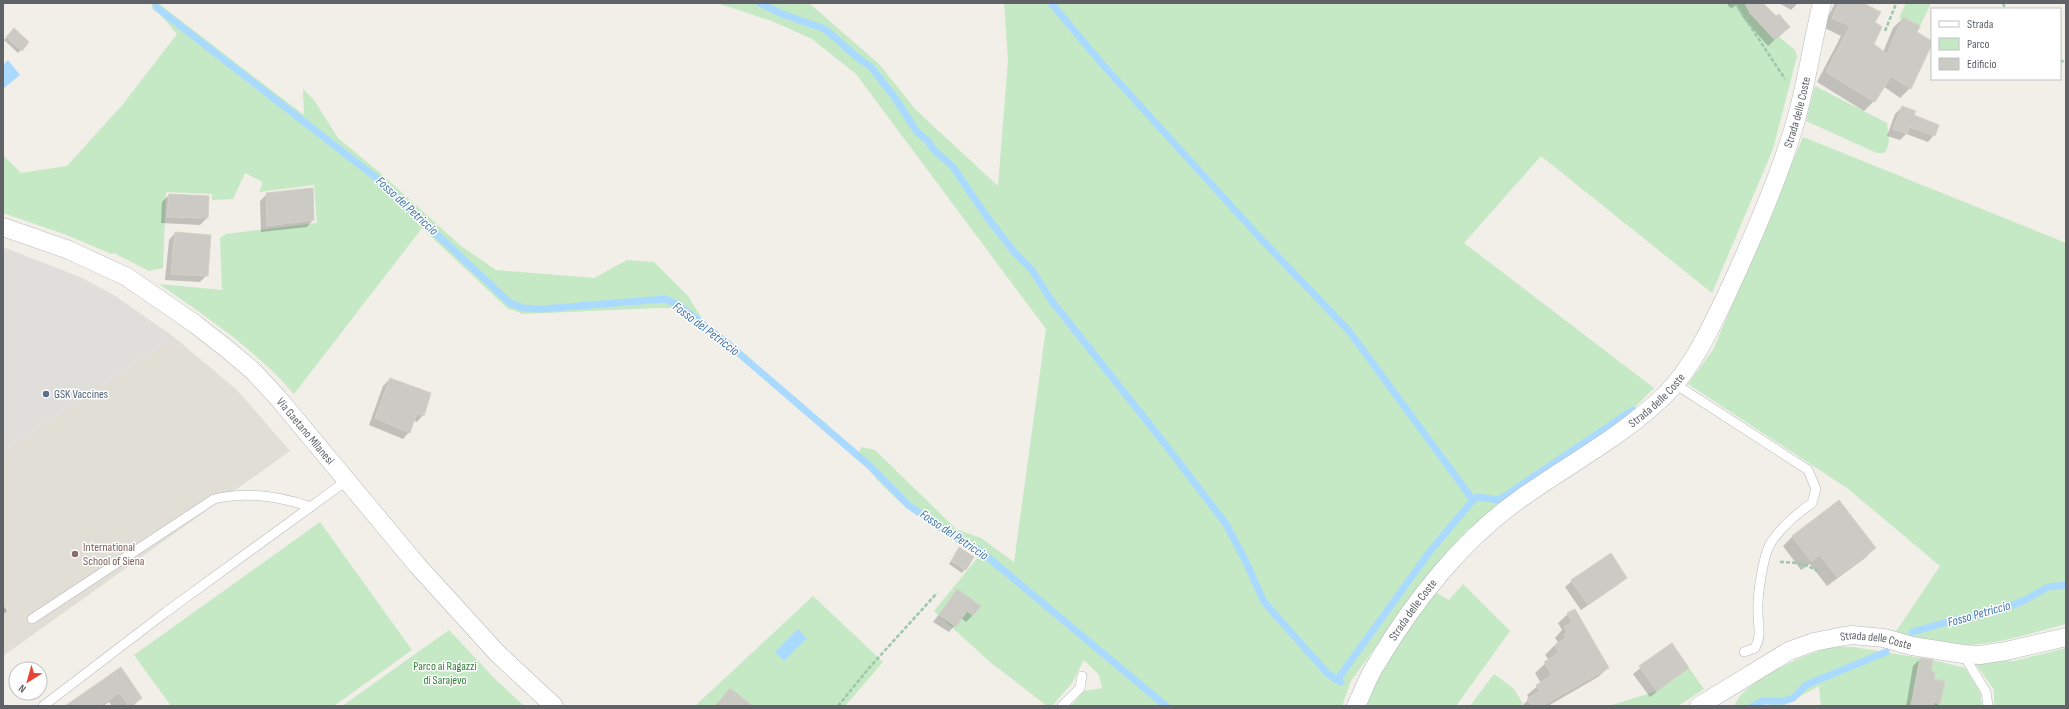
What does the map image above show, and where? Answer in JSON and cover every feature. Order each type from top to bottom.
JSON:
[{"type":"street","name":"Strada delle Coste","points":[[1356,706],[1380,657],[1429,588],[1471,539],[1519,500],[1626,429],[1666,394],[1691,363],[1705,341],[1749,248],[1795,125],[1808,73],[1815,28],[1822,3]]},
{"type":"street","name":"Via Gaetano Milanesi","points":[[3,227],[68,250],[115,270],[146,288],[227,349],[262,381],[417,565],[498,654],[554,706]]},
{"type":"street","name":"Strada delle Coste","points":[[1699,706],[1718,701],[1789,651],[1814,642],[1839,637],[1852,636],[1884,638],[1912,646],[1963,654],[1980,655],[2006,651],[2066,637]]},
{"type":"lane","points":[[1675,384],[1808,470],[1816,489],[1812,503],[1792,518],[1771,542],[1761,576],[1758,613],[1759,642],[1755,648],[1744,652]]},
{"type":"lane","points":[[43,706],[166,612],[346,481]]},
{"type":"lane","points":[[32,618],[214,499],[233,495],[259,495],[283,499],[311,507]]},
{"type":"lane","points":[[1963,654],[1986,692],[1988,706]]},
{"type":"lane","points":[[1062,706],[1080,688],[1082,676]]},
{"type":"path","points":[[1735,3],[1800,103]]},
{"type":"path","points":[[1886,30],[1896,4]]},
{"type":"path","points":[[1766,560],[1775,562],[1793,562],[1811,567],[1819,572]]},
{"type":"path","points":[[838,706],[869,668],[937,593]]},
{"type":"shaded area","name":"GSK Vaccines","points":[[3,247],[80,277],[114,295],[174,337],[3,451]]},
{"type":"shaded area","name":"International School of Siena","points":[[174,337],[237,390],[290,451],[3,656],[3,451]]},
{"type":"green space","points":[[150,3],[158,3],[304,115],[303,89],[314,100],[338,138],[378,171],[461,246],[496,270],[594,278],[627,260],[654,262],[688,296],[701,317],[693,324],[671,308],[523,314],[507,308],[422,228],[294,394],[264,363],[230,335],[159,284],[222,290],[220,238],[226,234],[317,223],[314,185],[259,192],[263,182],[245,173],[233,199],[212,200],[212,194],[166,192],[163,268],[149,271],[114,253],[112,254],[64,234],[3,213],[3,155],[21,173],[67,166],[124,103],[177,34]]},
{"type":"green space","points":[[717,3],[809,3],[879,64],[916,110],[998,186],[1008,60],[1004,3],[1745,3],[1750,13],[1795,50],[1797,56],[1773,149],[1712,293],[1541,156],[1464,243],[1654,388],[1620,422],[1510,496],[1467,530],[1424,579],[1351,681],[1342,706],[1071,706],[1084,691],[1102,688],[1099,675],[1084,660],[1072,683],[1052,706],[1047,706],[990,662],[934,611],[978,557],[929,524],[898,500],[884,487],[858,456],[861,447],[875,450],[956,529],[981,538],[1014,562],[1046,329],[856,74],[812,39],[772,21]]},
{"type":"green space","points":[[1906,3],[1931,3],[1920,26],[1903,17],[1902,19],[1899,18]]},
{"type":"green space","points":[[1815,86],[1887,123],[1889,143],[1884,153],[1877,153],[1806,121]]},
{"type":"green space","points":[[1803,137],[2066,243],[2066,624],[2001,641],[1968,645],[1937,643],[1895,633],[1940,566],[1847,488],[1688,384],[1713,350]]},
{"type":"green space","points":[[320,522],[412,650],[334,706],[171,706],[134,655]]},
{"type":"green space","points":[[1463,584],[1510,631],[1456,706],[1364,706],[1384,667],[1435,592],[1449,600]]},
{"type":"green space","points":[[813,596],[883,662],[845,706],[753,706],[730,688],[716,706],[695,706]]},
{"type":"green space","name":"Parco ai Ragazzi di Sarajevo","points":[[449,630],[495,679],[524,706],[342,706]]},
{"type":"green space","points":[[1836,647],[1853,647],[1933,660],[1965,668],[1980,692],[1982,706],[1821,706],[1819,686],[1782,706],[1765,704],[1761,706],[1735,706],[1739,697],[1748,688],[1776,670],[1792,662],[1821,650]]},
{"type":"green space","points":[[2066,648],[2066,706],[1994,706],[1994,690],[1973,660],[2014,661]]},
{"type":"green space","points":[[1689,668],[1704,689],[1678,706],[1609,706],[1657,691]]},
{"type":"green space","points":[[1494,674],[1514,689],[1523,704],[1518,706],[1470,706]]},
{"type":"water","points":[[8,60],[20,75],[3,89],[3,65]]},
{"type":"water","points":[[798,629],[807,638],[784,661],[775,652]]},
{"type":"building","points":[[1745,3],[1763,3],[1776,16],[1779,14],[1790,27],[1775,40],[1750,13]]},
{"type":"building","points":[[1839,3],[1863,3],[1881,12],[1875,22],[1882,27],[1874,44],[1887,54],[1903,17],[1920,26],[1917,32],[1931,40],[1931,46],[1911,89],[1891,76],[1875,102],[1826,72],[1850,26],[1832,18]]},
{"type":"building","points":[[14,28],[29,42],[22,51],[6,37]]},
{"type":"building","points":[[1902,106],[1916,111],[1914,115],[1939,125],[1935,136],[1910,127],[1907,134],[1893,129]]},
{"type":"building","points":[[313,188],[314,220],[267,226],[266,193]]},
{"type":"building","points":[[169,194],[209,196],[208,218],[167,217]]},
{"type":"building","points":[[175,232],[211,235],[208,276],[171,274]]},
{"type":"building","points":[[390,378],[431,393],[424,416],[417,413],[410,433],[375,418]]},
{"type":"building","points":[[1839,500],[1876,548],[1837,577],[1820,555],[1811,561],[1792,536]]},
{"type":"building","points":[[959,547],[974,557],[966,570],[951,561]]},
{"type":"building","points":[[1611,553],[1627,578],[1588,605],[1571,580]]},
{"type":"building","points":[[957,589],[981,606],[973,616],[967,611],[956,627],[939,615]]},
{"type":"building","points":[[1575,609],[1609,668],[1542,706],[1532,706],[1527,699],[1540,691],[1536,685],[1552,675],[1544,662],[1559,653],[1555,645],[1566,638],[1564,635],[1567,632],[1564,627],[1572,622],[1567,613]]},
{"type":"building","points":[[1672,643],[1689,668],[1657,691],[1639,666]]},
{"type":"building","points":[[1920,658],[1933,660],[1931,671],[1935,672],[1934,679],[1945,681],[1940,704],[1934,702],[1934,706],[1911,706]]},
{"type":"building","points":[[121,667],[142,698],[131,706],[129,706],[119,693],[100,706],[65,706]]},
{"type":"building","points":[[730,688],[753,706],[716,706]]},
{"type":"waterway","points":[[760,3],[782,14],[825,29],[858,58],[871,67],[895,98],[917,132],[928,141],[933,149],[953,167],[987,217],[1015,253],[1032,270],[1051,300],[1226,524],[1246,562],[1264,602],[1328,674],[1341,682]]},
{"type":"waterway","points":[[1051,3],[1103,65],[1262,240],[1349,331],[1473,500],[1431,550],[1337,680]]},
{"type":"waterway","name":"Fosso del Petriccio","points":[[156,7],[379,180],[510,303],[523,308],[541,309],[665,299],[677,304],[727,343],[871,467],[908,505],[971,548],[978,549],[1166,706]]},
{"type":"waterway","points":[[1473,500],[1478,497],[1499,500],[1633,410]]},
{"type":"waterway","name":"Fosso Petriccio","points":[[1912,632],[1951,621],[2001,610],[2025,600],[2048,587],[2066,585]]},
{"type":"waterway","name":"Fosso Petriccio","points":[[1753,706],[1762,701],[1784,701],[1793,698],[1806,685],[1886,652]]},
{"type":"place","name":"GSK Vaccines","points":[[46,394]]},
{"type":"place","name":"International School of Siena","points":[[75,554]]}]
